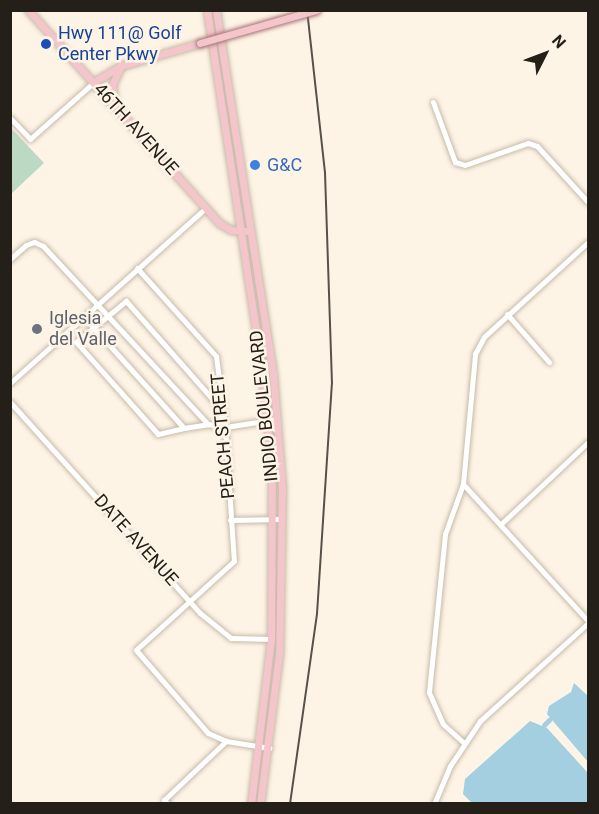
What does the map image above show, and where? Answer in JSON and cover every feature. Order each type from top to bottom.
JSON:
[{"type":"main road","name":"46TH AVENUE","points":[[28,10],[225,228],[251,231]]},
{"type":"main road","name":"INDIO BOULEVARD","points":[[207,10],[242,231],[268,420],[274,520],[271,639],[260,747],[251,804]]},
{"type":"main road","name":"INDIO BOULEVARD","points":[[216,10],[251,231],[277,419],[282,519],[280,639],[269,748],[260,804]]},
{"type":"main road","points":[[94,82],[121,66],[316,10]]},
{"type":"main road","points":[[115,106],[112,85],[121,66]]},
{"type":"street","points":[[10,118],[30,139],[94,82]]},
{"type":"street","points":[[433,102],[455,162],[465,165],[528,143],[537,146],[588,202]]},
{"type":"street","points":[[10,383],[206,208]]},
{"type":"street","points":[[10,259],[34,242],[43,246],[108,313],[208,424]]},
{"type":"street","points":[[464,743],[443,724],[429,692],[445,534],[463,484],[475,354],[484,337],[507,314],[588,242]]},
{"type":"street","name":"PEACH STREET","points":[[137,268],[216,356],[225,427],[234,561],[191,600]]},
{"type":"street","points":[[76,342],[108,313],[126,301],[215,402],[225,427]]},
{"type":"street","points":[[507,314],[549,362]]},
{"type":"street","points":[[84,317],[184,428]]},
{"type":"street","points":[[67,332],[158,434],[208,424],[225,427],[277,419]]},
{"type":"street","name":"DATE AVENUE","points":[[10,402],[191,600],[231,638],[280,639]]},
{"type":"street","points":[[501,524],[588,442]]},
{"type":"street","points":[[434,804],[464,743],[480,721],[588,622],[463,484]]},
{"type":"street","points":[[230,520],[282,519]]},
{"type":"street","points":[[191,600],[136,650],[208,733],[226,741],[269,748]]},
{"type":"street","points":[[166,802],[226,741]]},
{"type":"green space","points":[[10,127],[44,163],[11,194],[10,194]]},
{"type":"water","points":[[574,683],[588,696],[588,762],[547,714],[549,706],[571,692]]},
{"type":"water","points":[[530,721],[547,728],[588,773],[588,803],[472,803],[463,794],[465,779]]},
{"type":"waterway","points":[[544,725],[550,719]]},
{"type":"railway","points":[[290,804],[317,614],[332,384],[325,173],[307,10]]},
{"type":"place","name":"Hwy 111@ Golf Center Pkwy","points":[[46,44]]},
{"type":"place","name":"G&C","points":[[255,165]]},
{"type":"place","name":"Iglesia del Valle","points":[[37,329]]}]
